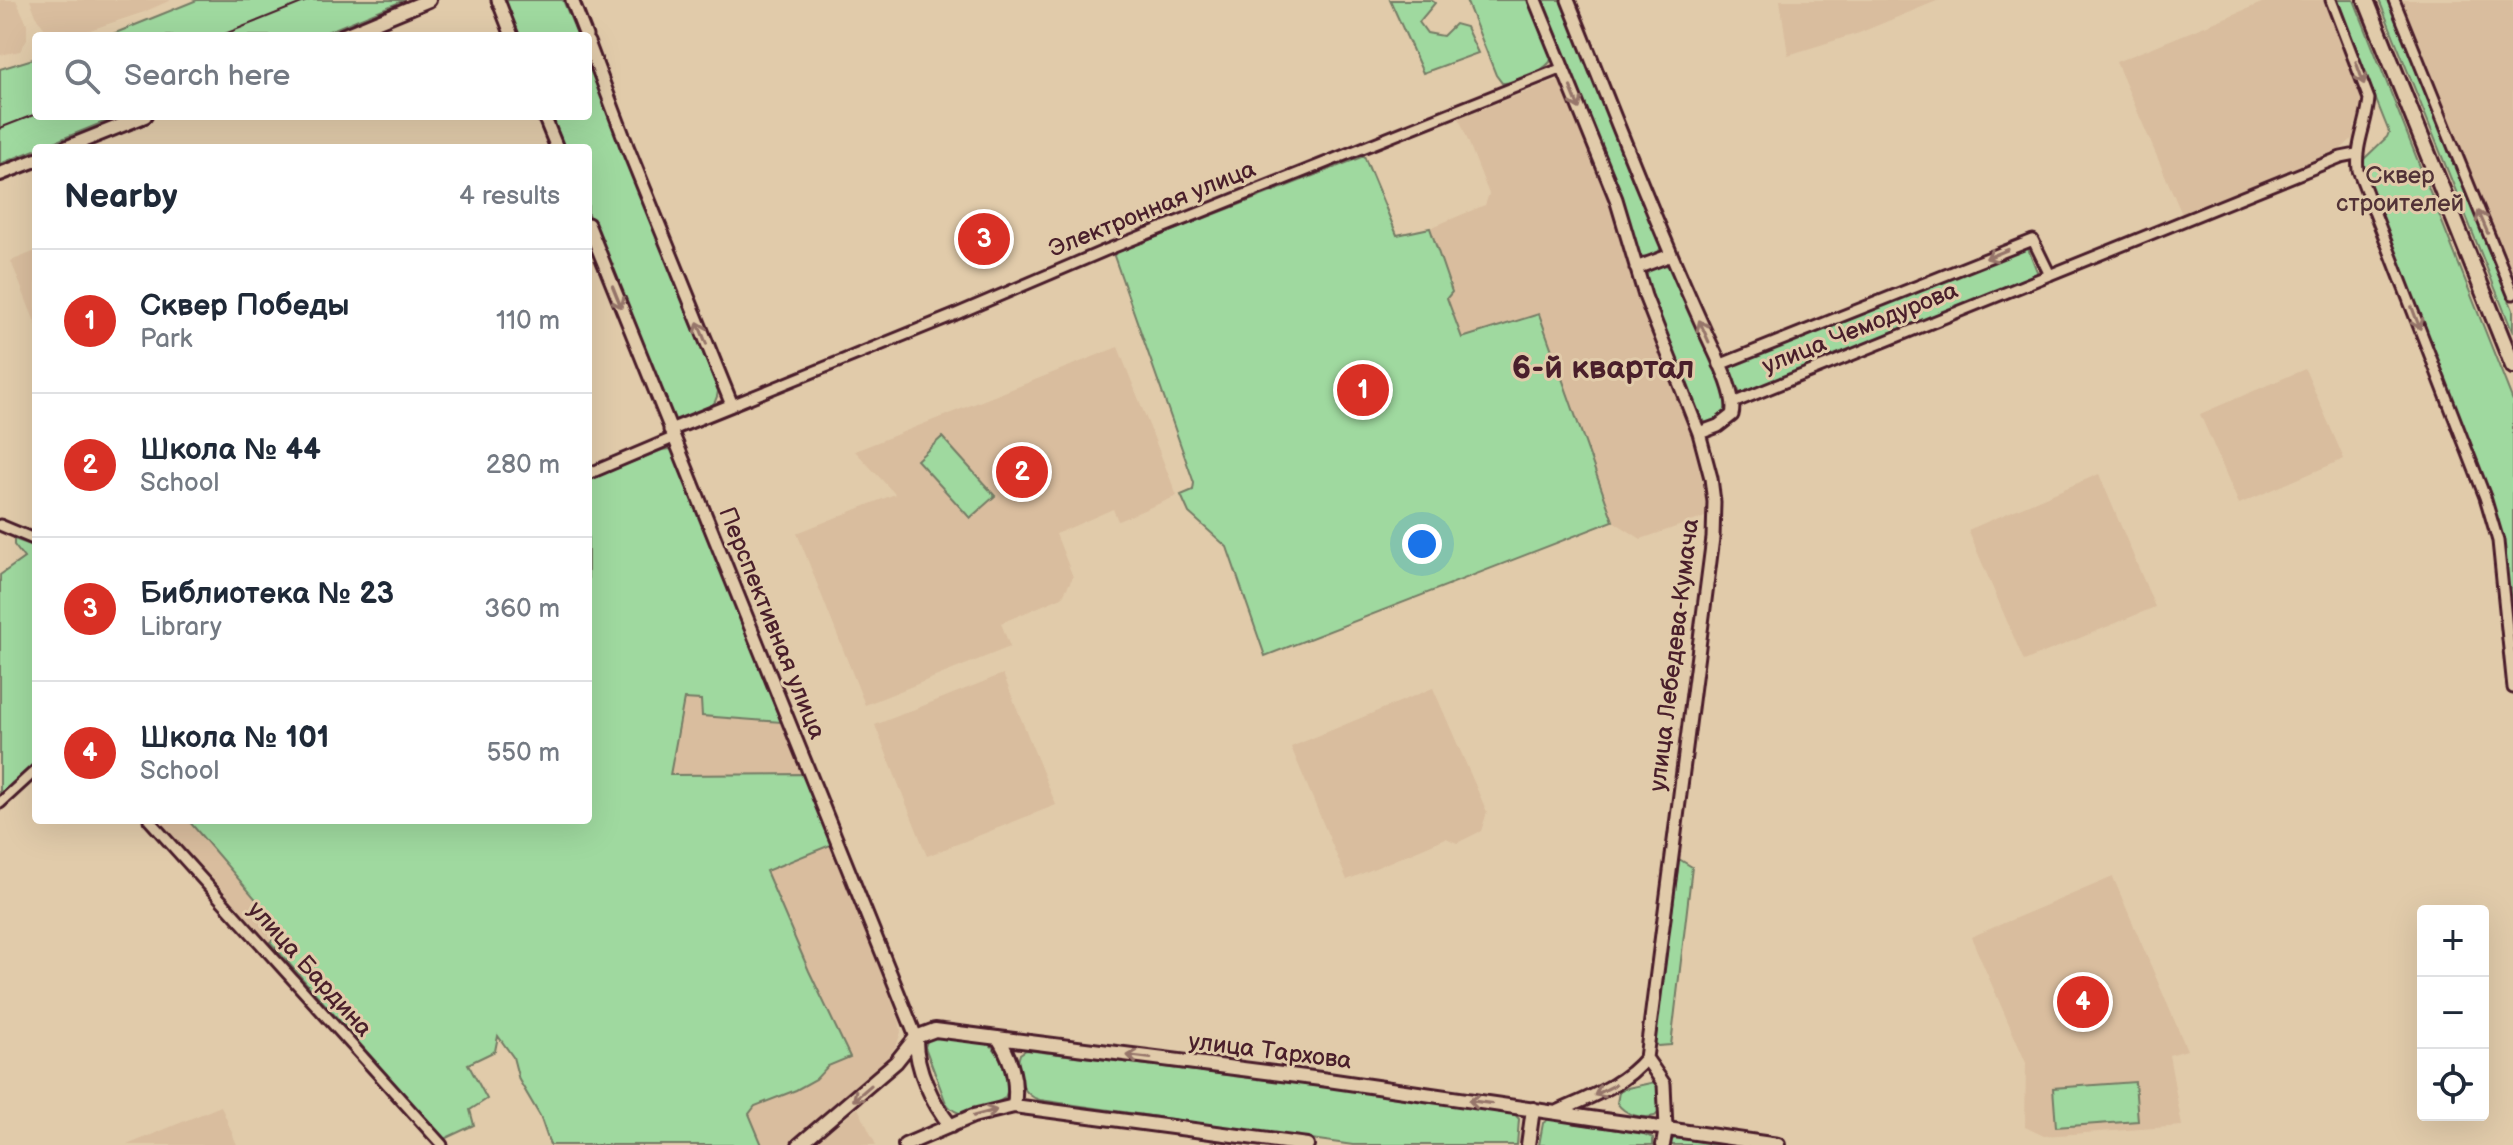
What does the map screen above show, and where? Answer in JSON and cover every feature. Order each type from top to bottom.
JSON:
[{"type":"main road","points":[[352,32],[429,0]]},
{"type":"main road","points":[[2366,0],[2513,366]]},
{"type":"main road","points":[[75,144],[135,120]]},
{"type":"main road","points":[[0,174],[32,162]]},
{"type":"main road","name":"улица Тархова","points":[[916,1037],[935,1030],[1321,1079],[1778,1145]]},
{"type":"main road","points":[[916,1037],[916,1053],[939,1111],[951,1126]]},
{"type":"main road","points":[[799,1145],[896,1062],[916,1037]]},
{"type":"main road","points":[[998,1038],[1010,1058],[1016,1093],[1014,1106]]},
{"type":"main road","points":[[905,1145],[973,1116],[1014,1106],[1307,1145]]},
{"type":"main road","points":[[1528,1145],[1533,1109]]},
{"type":"main road","points":[[1663,1145],[1666,1128]]},
{"type":"main road","points":[[812,1145],[816,1131]]},
{"type":"street","points":[[498,0],[510,32]]},
{"type":"street","points":[[572,0],[584,32]]},
{"type":"street","name":"улица Лебедева-Кумача","points":[[1535,0],[1616,199],[1636,268],[1699,433],[1714,502],[1713,538],[1646,1058]]},
{"type":"street","points":[[1568,0],[1733,403]]},
{"type":"street","points":[[2331,0],[2369,99],[2368,115],[2356,154],[2365,190],[2485,497],[2498,541],[2513,688]]},
{"type":"street","points":[[2394,0],[2513,294]]},
{"type":"street","points":[[592,53],[732,405]]},
{"type":"street","name":"Электронная улица","points":[[592,472],[732,405],[1104,251],[1563,68]]},
{"type":"street","points":[[546,120],[555,144]]},
{"type":"street","name":"улица Чемодурова","points":[[1699,433],[1718,426],[1732,415],[1733,403],[2341,157],[2356,154]]},
{"type":"street","name":"Перспективная улица","points":[[592,234],[916,1037]]},
{"type":"street","name":"улица Чемодурова","points":[[1719,365],[2033,240],[2050,275]]},
{"type":"street","points":[[1636,268],[1671,255]]},
{"type":"street","points":[[0,525],[32,538]]},
{"type":"street","points":[[0,803],[32,774]]},
{"type":"street","name":"улица Бардина","points":[[153,824],[442,1145]]},
{"type":"street","points":[[1557,1112],[1612,1086],[1637,1069],[1646,1058],[1664,1084],[1666,1128]]},
{"type":"shaded area","points":[[0,0],[16,0],[27,24],[27,40],[20,51],[0,55]]},
{"type":"shaded area","points":[[30,0],[171,0],[84,32],[47,32]]},
{"type":"shaded area","points":[[1780,0],[1939,0],[1859,33],[1788,55]]},
{"type":"shaded area","points":[[2269,0],[2325,0],[2357,75],[2363,97],[2362,114],[2355,124],[2353,138],[2334,155],[2184,219],[2116,62]]},
{"type":"shaded area","points":[[2399,0],[2513,0],[2513,284],[2430,79]]},
{"type":"shaded area","points":[[1558,80],[1608,195],[1701,458],[1708,490],[1708,516],[1641,539],[1613,521],[1538,314],[1462,338],[1447,297],[1430,228],[1485,205],[1489,194],[1459,118]]},
{"type":"shaded area","points":[[32,253],[32,315],[11,261]]},
{"type":"shaded area","points":[[1118,347],[1177,496],[1118,521],[1113,509],[1056,534],[1073,577],[1062,597],[1001,623],[1010,647],[865,705],[797,533],[895,494],[855,451]]},
{"type":"shaded area","points":[[2305,369],[2344,459],[2239,504],[2200,414]]},
{"type":"shaded area","points":[[2099,474],[2155,607],[2024,661],[1968,530]]},
{"type":"shaded area","points":[[1003,674],[1056,805],[927,856],[875,725]]},
{"type":"shaded area","points":[[1433,688],[1487,812],[1481,831],[1457,843],[1446,838],[1347,880],[1291,747]]},
{"type":"shaded area","points":[[684,699],[701,699],[702,716],[781,722],[803,774],[670,775]]},
{"type":"shaded area","points":[[163,824],[191,824],[284,932],[270,942]]},
{"type":"shaded area","points":[[833,844],[901,1032],[888,1057],[801,1135],[788,1145],[762,1145],[749,1114],[755,1106],[816,1080],[828,1066],[850,1057],[766,870]]},
{"type":"shaded area","points":[[2113,877],[2187,1050],[2169,1055],[2182,1126],[2044,1136],[2025,1127],[2026,1063],[1971,937]]},
{"type":"shaded area","points":[[221,1106],[237,1145],[127,1145]]},
{"type":"shaded area","points":[[858,1108],[876,1145],[816,1145],[816,1142]]},
{"type":"green space","points":[[197,0],[405,0],[327,32],[118,32]]},
{"type":"green space","points":[[501,0],[563,0],[576,32],[514,32]]},
{"type":"green space","points":[[1390,0],[1431,0],[1435,3],[1419,22],[1427,33],[1443,36],[1455,24],[1466,27],[1478,53],[1423,73]]},
{"type":"green space","points":[[1466,0],[1531,0],[1552,55],[1550,62],[1528,77],[1502,83]]},
{"type":"green space","points":[[1542,0],[1564,0],[1662,243],[1654,255],[1641,256],[1638,252],[1623,202]]},
{"type":"green space","name":"Cквер cтроителей","points":[[2336,0],[2354,0],[2513,401],[2513,647],[2502,539],[2490,495],[2364,172],[2364,159],[2389,132]]},
{"type":"green space","points":[[2379,0],[2388,0],[2497,270],[2513,310],[2513,333]]},
{"type":"green space","points":[[32,59],[32,120],[109,120],[50,144],[32,144],[32,151],[0,164],[0,69]]},
{"type":"green space","points":[[592,72],[718,391],[713,404],[698,414],[677,422],[669,415],[592,224],[592,144],[559,144],[550,120],[592,120]]},
{"type":"green space","points":[[1364,156],[1397,235],[1430,228],[1452,292],[1447,298],[1462,338],[1539,314],[1613,521],[1265,656],[1227,547],[1189,513],[1181,495],[1193,490],[1194,483],[1114,256],[1115,253]]},
{"type":"green space","points":[[2027,246],[2038,274],[1740,394],[1729,367]]},
{"type":"green space","points":[[1661,263],[1672,268],[1715,366],[1729,404],[1724,419],[1706,423],[1696,414],[1646,283],[1645,277],[1652,267]]},
{"type":"green space","points":[[942,437],[995,496],[970,518],[917,460]]},
{"type":"green space","points":[[671,449],[676,455],[781,722],[702,716],[701,700],[684,699],[670,775],[803,774],[833,844],[766,871],[850,1057],[828,1066],[816,1079],[796,1090],[755,1106],[749,1114],[762,1145],[550,1145],[540,1116],[519,1080],[513,1057],[498,1036],[495,1051],[468,1064],[487,1099],[470,1110],[474,1125],[444,1139],[270,942],[283,931],[191,824],[592,824],[592,478]]},
{"type":"green space","points":[[14,539],[32,546],[32,766],[0,795],[0,575],[24,558],[14,545]]},
{"type":"green space","points":[[1679,859],[1692,867],[1671,1045],[1658,1046],[1655,1042]]},
{"type":"green space","points":[[928,1038],[986,1041],[997,1052],[1007,1075],[1005,1098],[974,1113],[952,1110],[946,1103],[925,1047]]},
{"type":"green space","points":[[1026,1050],[1505,1109],[1519,1119],[1517,1145],[1353,1145],[1040,1100],[1028,1093],[1019,1075],[1018,1061],[1020,1054]]},
{"type":"green space","points":[[1655,1082],[1660,1084],[1662,1096],[1660,1109],[1655,1116],[1634,1115],[1624,1111],[1617,1103],[1619,1092],[1623,1089]]},
{"type":"green space","points":[[2135,1082],[2138,1121],[2056,1127],[2053,1088]]},
{"type":"green space","points":[[1549,1119],[1644,1134],[1653,1138],[1653,1145],[1539,1145],[1543,1123]]},
{"type":"green space","points":[[1677,1137],[1728,1143],[1730,1145],[1669,1145]]},
{"type":"water","points":[[1374,369],[1381,388],[1364,400],[1348,390],[1354,370]]},
{"type":"tram line","points":[[230,32],[309,0]]},
{"type":"tram line","points":[[0,128],[32,116]]},
{"type":"place","name":"Библиотека № 23","points":[[984,239]]},
{"type":"place","name":"Сквер Победы","points":[[1363,390]]},
{"type":"place","name":"Школа № 44","points":[[1022,472]]},
{"type":"place","name":"Школа № 101","points":[[2083,1002]]},
{"type":"district","name":"6-й квартал","points":[[1603,368]]}]
